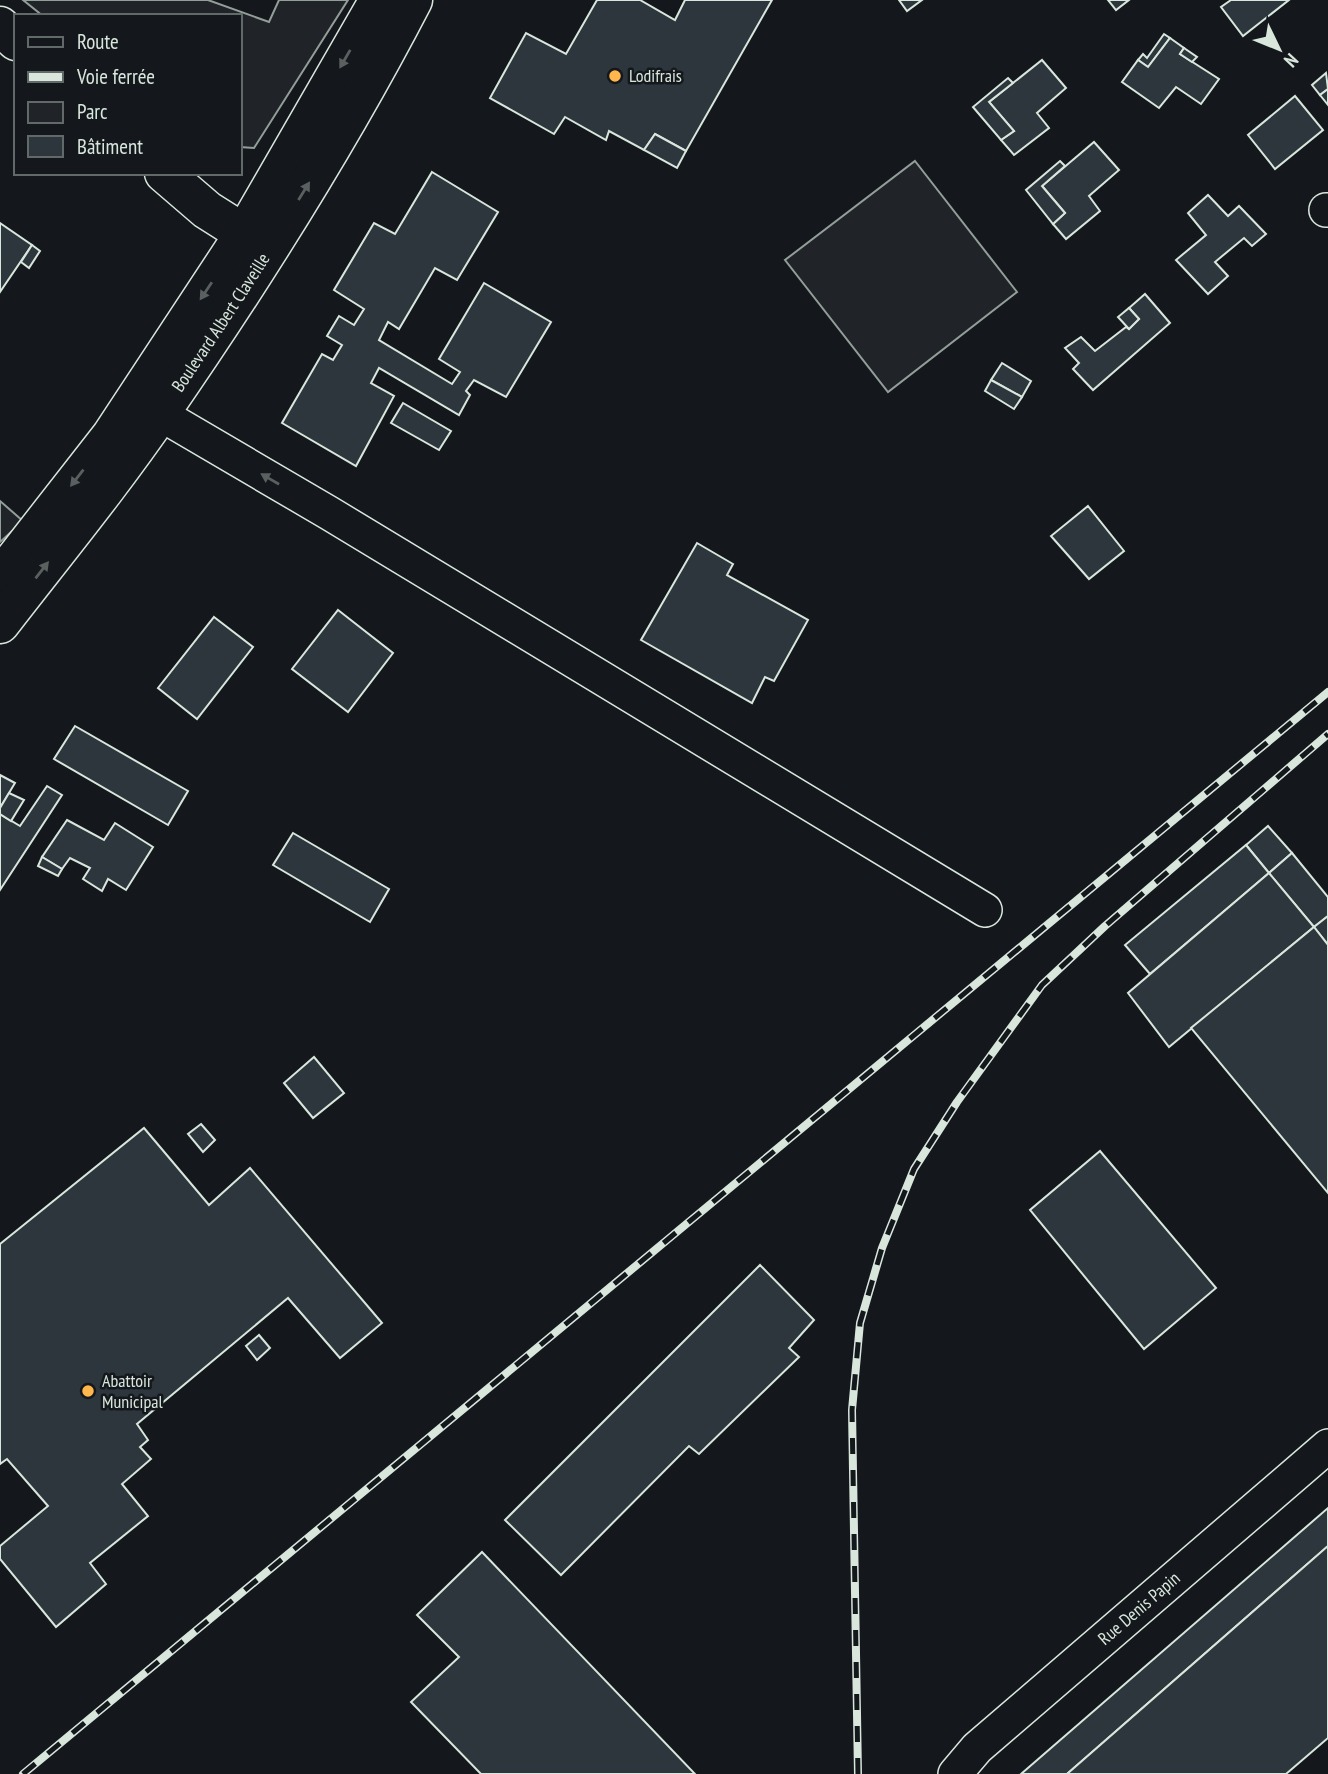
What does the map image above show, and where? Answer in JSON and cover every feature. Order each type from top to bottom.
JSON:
[{"type":"main road","name":"Boulevard Albert Claveille","points":[[256,241],[379,0]]},
{"type":"main road","name":"Boulevard Albert Claveille","points":[[0,624],[256,241],[370,83],[413,0]]},
{"type":"main road","points":[[0,26],[14,39]]},
{"type":"main road","points":[[166,175],[207,210],[256,241]]},
{"type":"main road","name":"Boulevard Albert Claveille","points":[[0,578],[111,436],[147,406]]},
{"type":"street","points":[[147,406],[329,513],[985,910]]},
{"type":"street","name":"Rue Denis Papin","points":[[955,1774],[977,1748],[1328,1446]]},
{"type":"green space","points":[[23,0],[208,0],[269,22],[279,0],[348,0],[254,148],[242,147],[242,14],[40,14]]},
{"type":"green space","points":[[915,161],[1017,292],[888,392],[785,260]]},
{"type":"green space","points":[[0,501],[23,521],[0,542]]},
{"type":"building","name":"Lodifrais","points":[[597,0],[640,0],[675,20],[685,0],[772,0],[686,151],[655,134],[644,150],[609,131],[606,140],[565,117],[554,134],[490,98],[526,33],[566,54]]},
{"type":"building","points":[[899,0],[922,0],[907,11]]},
{"type":"building","points":[[1108,0],[1129,0],[1116,10]]},
{"type":"building","points":[[1231,0],[1289,0],[1243,36],[1221,7]]},
{"type":"building","points":[[1164,34],[1170,38],[1148,67],[1138,60],[1143,54],[1147,58]]},
{"type":"building","points":[[1170,38],[1184,48],[1180,54],[1219,79],[1201,104],[1176,87],[1159,108],[1122,82],[1138,60],[1148,67]]},
{"type":"building","points":[[1184,48],[1197,57],[1192,62],[1180,54]]},
{"type":"building","points":[[1042,60],[1066,88],[1037,113],[1049,128],[1014,155],[1001,140],[1014,131],[989,102]]},
{"type":"building","points":[[1326,73],[1328,89],[1320,95],[1312,85]]},
{"type":"building","points":[[1008,78],[1013,83],[989,102],[1014,131],[1001,140],[973,107]]},
{"type":"building","points":[[1328,89],[1328,105],[1320,95]]},
{"type":"building","points":[[1295,96],[1323,130],[1275,169],[1248,135]]},
{"type":"building","points":[[655,134],[686,151],[677,168],[644,150]]},
{"type":"building","points":[[1094,142],[1119,170],[1089,196],[1100,211],[1066,239],[1053,224],[1065,213],[1042,186]]},
{"type":"building","points":[[1060,161],[1065,166],[1042,186],[1065,213],[1053,224],[1026,190]]},
{"type":"building","points":[[432,172],[498,212],[457,280],[435,268],[399,329],[388,322],[379,340],[452,384],[460,372],[439,359],[484,283],[551,322],[506,397],[474,380],[466,391],[470,395],[459,415],[379,368],[371,383],[394,396],[356,466],[282,423],[322,354],[333,360],[342,345],[327,336],[339,316],[354,325],[364,309],[334,290],[374,223],[395,234]]},
{"type":"building","points":[[1208,195],[1228,216],[1239,206],[1266,234],[1252,246],[1244,238],[1215,262],[1228,276],[1208,294],[1176,260],[1206,235],[1188,213]]},
{"type":"building","points":[[0,223],[32,245],[0,292]]},
{"type":"building","points":[[32,245],[40,251],[29,268],[21,262]]},
{"type":"building","points":[[1145,294],[1170,323],[1093,390],[1073,369],[1079,363],[1065,348],[1081,337],[1095,351],[1126,327],[1129,329],[1139,319],[1129,308]]},
{"type":"building","points":[[1129,308],[1139,319],[1129,329],[1118,317]]},
{"type":"building","points":[[1002,363],[1031,381],[1022,397],[991,380]]},
{"type":"building","points":[[991,380],[1022,397],[1014,409],[985,391]]},
{"type":"building","points":[[403,403],[451,431],[439,450],[391,423]]},
{"type":"building","points":[[1088,506],[1124,551],[1089,579],[1051,536]]},
{"type":"building","points":[[697,543],[733,564],[727,575],[808,620],[774,681],[765,677],[752,703],[641,640]]},
{"type":"building","points":[[338,610],[393,653],[348,712],[292,669]]},
{"type":"building","points":[[214,617],[253,647],[197,719],[158,688]]},
{"type":"building","points":[[75,726],[188,791],[168,825],[54,759]]},
{"type":"building","points":[[0,775],[15,783],[0,808]]},
{"type":"building","points":[[47,786],[62,795],[0,890],[0,814],[20,826]]},
{"type":"building","points":[[9,793],[24,800],[11,821],[0,814],[0,808]]},
{"type":"building","points":[[67,820],[104,840],[115,823],[153,847],[126,890],[108,879],[102,891],[83,879],[90,868],[70,858],[62,869],[42,857]]},
{"type":"building","points":[[1268,826],[1292,853],[1269,873],[1246,845]]},
{"type":"building","points":[[293,833],[389,889],[370,922],[273,865]]},
{"type":"building","points":[[1246,845],[1269,873],[1150,974],[1125,945]]},
{"type":"building","points":[[1292,853],[1328,897],[1328,916],[1314,927],[1269,873]]},
{"type":"building","points":[[42,857],[62,869],[58,876],[38,866]]},
{"type":"building","points":[[1269,873],[1314,927],[1169,1047],[1128,993]]},
{"type":"building","points":[[1328,916],[1328,945],[1314,927]]},
{"type":"building","points":[[1314,927],[1328,945],[1328,1193],[1191,1028]]},
{"type":"building","points":[[314,1057],[344,1093],[313,1118],[284,1083]]},
{"type":"building","points":[[201,1124],[215,1140],[203,1152],[188,1134]]},
{"type":"building","name":"Abattoir Municipal","points":[[144,1128],[209,1205],[250,1168],[382,1323],[340,1358],[288,1298],[137,1424],[148,1440],[140,1447],[151,1459],[122,1484],[148,1516],[90,1563],[106,1584],[56,1627],[0,1559],[0,1546],[48,1506],[7,1459],[0,1464],[0,1244]]},
{"type":"building","points":[[1100,1151],[1216,1288],[1144,1349],[1030,1210]]},
{"type":"building","points":[[760,1265],[814,1320],[789,1348],[799,1357],[699,1454],[689,1446],[561,1575],[505,1520]]},
{"type":"building","points":[[259,1335],[270,1348],[257,1360],[246,1346]]},
{"type":"building","points":[[1328,1508],[1328,1546],[1067,1774],[1021,1774]]},
{"type":"building","points":[[1328,1546],[1328,1738],[1286,1774],[1067,1774]]},
{"type":"building","points":[[482,1552],[695,1774],[481,1774],[411,1702],[459,1657],[417,1615]]},
{"type":"railway","points":[[23,1774],[1328,692]]},
{"type":"railway","points":[[858,1774],[852,1410],[860,1323],[882,1248],[914,1169],[957,1102],[1042,985],[1105,926],[1328,734]]},
{"type":"place","name":"Lodifrais","points":[[615,76]]},
{"type":"place","name":"Abattoir Municipal","points":[[88,1391]]}]
